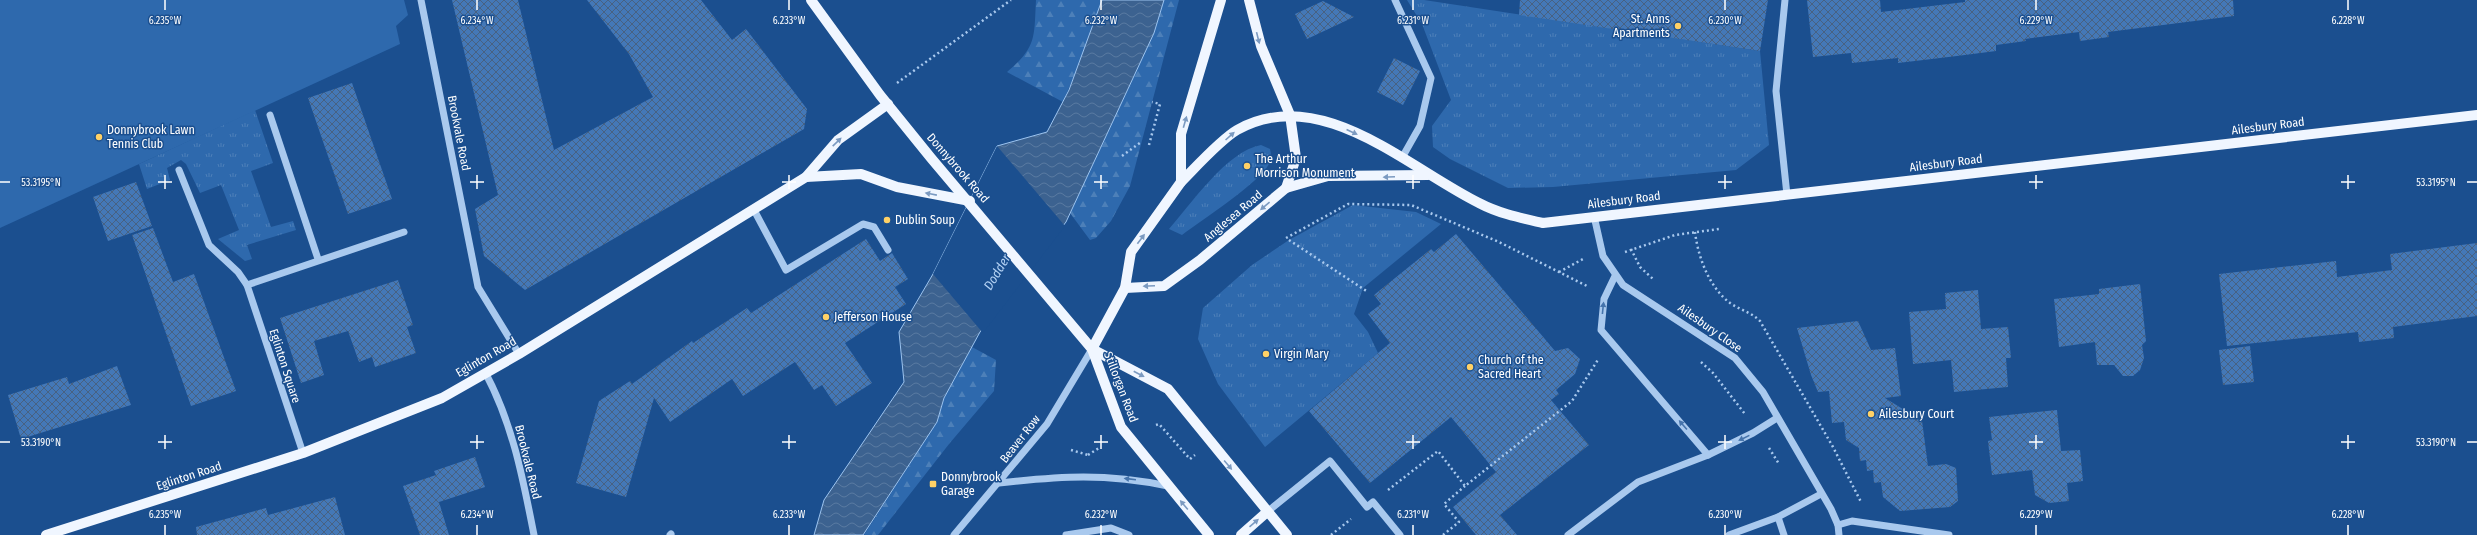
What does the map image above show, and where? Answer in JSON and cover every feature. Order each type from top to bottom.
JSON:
[{"type":"main road","points":[[1092,349],[1125,288],[1131,252],[1181,182],[1181,134],[1221,0]]},
{"type":"main road","points":[[1249,0],[1260,46],[1290,115],[1296,158],[1286,188]]},
{"type":"main road","name":"Donnybrook Road","points":[[813,1],[888,104],[931,158],[970,201],[1092,349]]},
{"type":"main road","name":"Eglinton Road","points":[[46,535],[303,453],[442,398],[519,354],[806,177],[838,140],[888,104]]},
{"type":"main road","name":"Ailesbury Road","points":[[1181,182],[1236,131],[1261,120],[1290,115],[1328,121],[1403,156],[1428,175],[1480,204],[1507,215],[1543,223],[2477,116]]},
{"type":"main road","points":[[806,177],[861,174],[897,187],[970,201]]},
{"type":"main road","name":"Ailesbury Road","points":[[1286,188],[1328,176],[1428,175]]},
{"type":"main road","name":"Anglesea Road","points":[[1125,288],[1164,286],[1200,260],[1286,188]]},
{"type":"main road","name":"Stillorgan Road","points":[[1092,349],[1121,427],[1209,535]]},
{"type":"main road","name":"Stillorgan Road","points":[[1092,349],[1168,389],[1286,535]]},
{"type":"main road","points":[[1241,535],[1267,512]]},
{"type":"street","name":"Brookvale Road","points":[[421,0],[478,287],[519,354]]},
{"type":"street","points":[[1395,0],[1431,78],[1420,126],[1403,156]]},
{"type":"street","points":[[1785,0],[1776,91],[1787,194]]},
{"type":"street","points":[[270,115],[318,259]]},
{"type":"street","name":"Eglinton Square","points":[[179,170],[209,245],[238,272],[247,285],[303,453]]},
{"type":"street","points":[[754,210],[786,270],[863,224],[874,227],[888,250]]},
{"type":"street","name":"Ailesbury Close","points":[[1594,216],[1603,256],[1615,276],[1626,287],[1667,312],[1735,358],[1763,392],[1838,525],[1839,535]]},
{"type":"street","points":[[247,285],[318,259],[404,232]]},
{"type":"street","points":[[1615,276],[1604,299],[1601,330],[1708,455]]},
{"type":"street","name":"Beaver Row","points":[[954,535],[1047,424],[1092,349]]},
{"type":"street","name":"Brookvale Road","points":[[486,374],[501,401],[518,454],[534,535]]},
{"type":"street","points":[[1568,535],[1638,482],[1708,455],[1753,433],[1777,418]]},
{"type":"street","points":[[1267,512],[1330,461],[1400,535]]},
{"type":"street","points":[[999,483],[1086,475],[1134,479],[1168,486]]},
{"type":"street","points":[[1729,535],[1778,517],[1821,494]]},
{"type":"street","points":[[1778,517],[1784,535]]},
{"type":"street","points":[[1838,525],[1852,521],[1949,535]]},
{"type":"street","points":[[1066,535],[1111,528],[1129,535]]},
{"type":"path","points":[[963,36],[1011,0]]},
{"type":"path","points":[[1149,145],[1160,104],[1152,102]]},
{"type":"path","points":[[1122,156],[1141,142]]},
{"type":"path","points":[[1558,272],[1585,258],[1617,255],[1675,235],[1719,229]]},
{"type":"path","points":[[1695,232],[1698,255],[1716,287],[1730,303],[1754,315],[1760,321],[1876,524]]},
{"type":"path","points":[[1289,240],[1368,292]]},
{"type":"path","points":[[1442,535],[1459,522],[1444,504],[1572,401],[1610,340]]},
{"type":"path","points":[[1156,425],[1159,424],[1190,459],[1196,454]]},
{"type":"path","points":[[1071,450],[1088,455],[1099,448]]},
{"type":"path","points":[[1331,535],[1438,451],[1465,486]]},
{"type":"path","points":[[1087,463],[1088,455]]},
{"type":"green space","name":"Donnybrook Lawn Tennis Club","points":[[0,0],[404,0],[408,15],[396,26],[400,44],[0,228]]},
{"type":"green space","points":[[1036,0],[1102,0],[1085,50],[1063,102],[1007,72],[1017,63],[1029,48],[1034,32]]},
{"type":"green space","points":[[1164,0],[1179,0],[1130,186],[1111,221],[1096,238],[1090,240],[1070,213],[1154,33]]},
{"type":"green space","points":[[1407,0],[1424,0],[1760,51],[1769,145],[1736,170],[1553,187],[1508,188],[1450,159],[1433,147],[1432,126],[1451,100],[1422,24]]},
{"type":"green space","points":[[255,110],[273,163],[251,171],[271,227],[293,221],[296,230],[247,245],[252,259],[245,261],[218,239],[239,230],[221,185],[200,193],[186,164],[181,160],[167,168],[170,180],[147,189],[139,164]]},
{"type":"green space","points":[[1261,145],[1270,149],[1271,160],[1263,172],[1254,181],[1182,235],[1169,229],[1210,180],[1235,157],[1248,149]]},
{"type":"green space","points":[[1353,205],[1416,212],[1441,224],[1363,288],[1354,314],[1368,332],[1378,353],[1265,447],[1218,384],[1198,339],[1203,308],[1252,265],[1289,240]]},
{"type":"green space","points":[[972,347],[996,360],[994,391],[949,444],[878,535],[864,535],[937,422],[944,398]]},
{"type":"water","name":"Dodder","points":[[1102,0],[1164,0],[1154,33],[1066,222],[980,332],[944,398],[937,422],[863,535],[814,535],[824,500],[904,382],[899,332],[933,274],[997,146],[1047,132],[1069,90]]},
{"type":"pier","points":[[997,146],[1065,226],[983,333],[933,274]]},
{"type":"building","points":[[452,0],[518,0],[554,150],[653,97],[629,54],[587,0],[701,0],[732,40],[746,29],[807,109],[804,129],[525,290],[484,256],[475,209],[498,195]]},
{"type":"building","name":"St. Anns Apartments","points":[[1520,0],[1768,0],[1760,51],[1519,15]]},
{"type":"building","points":[[1807,0],[1880,0],[1881,12],[1965,2],[1965,0],[2233,0],[2234,16],[2108,32],[2109,37],[2080,41],[2079,32],[2025,39],[2026,41],[1996,45],[1996,51],[1898,63],[1898,58],[1852,63],[1851,53],[1813,57]]},
{"type":"building","points":[[1323,1],[1354,17],[1307,39],[1295,14]]},
{"type":"building","points":[[1394,58],[1420,71],[1403,105],[1377,92]]},
{"type":"building","points":[[352,83],[392,199],[348,214],[308,98]]},
{"type":"building","points":[[136,182],[152,226],[108,241],[93,197]]},
{"type":"building","points":[[153,228],[173,282],[194,274],[236,391],[191,406],[132,235]]},
{"type":"building","name":"Church of the Sacred Heart","points":[[1456,234],[1555,351],[1568,348],[1580,359],[1575,374],[1556,390],[1559,394],[1551,400],[1589,445],[1500,515],[1517,535],[1476,535],[1453,507],[1496,472],[1451,417],[1370,483],[1309,411],[1390,343],[1368,314],[1381,304],[1374,295],[1431,249],[1434,252]]},
{"type":"building","points":[[866,239],[880,261],[892,253],[908,279],[895,287],[906,304],[845,343],[872,383],[836,406],[822,385],[814,390],[795,362],[743,396],[732,379],[670,422],[654,398],[626,497],[576,483],[599,401],[630,381],[632,384],[692,341],[693,343],[747,308],[751,313]]},
{"type":"building","points":[[2477,243],[2477,316],[2393,327],[2394,338],[2359,342],[2358,332],[2227,346],[2219,274],[2336,261],[2337,277],[2392,270],[2390,254]]},
{"type":"building","points":[[398,280],[413,325],[407,327],[416,353],[375,367],[372,357],[359,362],[348,331],[314,341],[324,375],[301,383],[280,318]]},
{"type":"building","points":[[2140,284],[2146,341],[2142,345],[2144,358],[2140,370],[2133,376],[2123,376],[2114,365],[2097,365],[2095,342],[2059,347],[2054,299],[2099,294],[2099,289]]},
{"type":"building","points":[[1978,290],[1981,329],[2008,327],[2011,358],[2006,358],[2008,387],[1954,392],[1951,360],[1913,364],[1909,312],[1946,309],[1945,293]]},
{"type":"building","name":"Ailesbury Court","points":[[1858,321],[1871,350],[1895,348],[1901,396],[1885,398],[1922,421],[1928,466],[1946,464],[1956,468],[1958,501],[1950,507],[1900,511],[1883,497],[1881,482],[1874,483],[1873,470],[1867,471],[1866,460],[1860,461],[1859,448],[1846,440],[1844,422],[1832,423],[1829,391],[1818,392],[1811,375],[1797,328]]},
{"type":"building","points":[[2250,346],[2254,382],[2223,385],[2219,350]]},
{"type":"building","points":[[117,366],[131,405],[21,439],[8,395],[67,377],[69,384]]},
{"type":"building","points":[[2057,410],[2061,451],[2080,450],[2083,481],[2067,483],[2069,501],[2049,503],[2035,495],[2032,470],[1992,475],[1988,441],[1992,440],[1989,417]]},
{"type":"building","points":[[475,457],[485,487],[439,502],[449,535],[420,535],[403,486],[436,475],[434,471]]},
{"type":"building","points":[[335,497],[345,535],[197,535],[196,527],[266,508],[268,515]]},
{"type":"place","name":"St. Anns Apartments","points":[[1678,26]]},
{"type":"place","name":"Donnybrook Lawn Tennis Club","points":[[99,137]]},
{"type":"place","name":"The Arthur Morrison Monument","points":[[1247,166]]},
{"type":"place","name":"Dublin Soup","points":[[887,220]]},
{"type":"place","name":"Jefferson House","points":[[826,317]]},
{"type":"place","name":"Virgin Mary","points":[[1266,354]]},
{"type":"place","name":"Church of the Sacred Heart","points":[[1470,367]]},
{"type":"place","name":"Ailesbury Court","points":[[1871,414]]},
{"type":"place","name":"Donnybrook Garage","points":[[933,484]]}]
